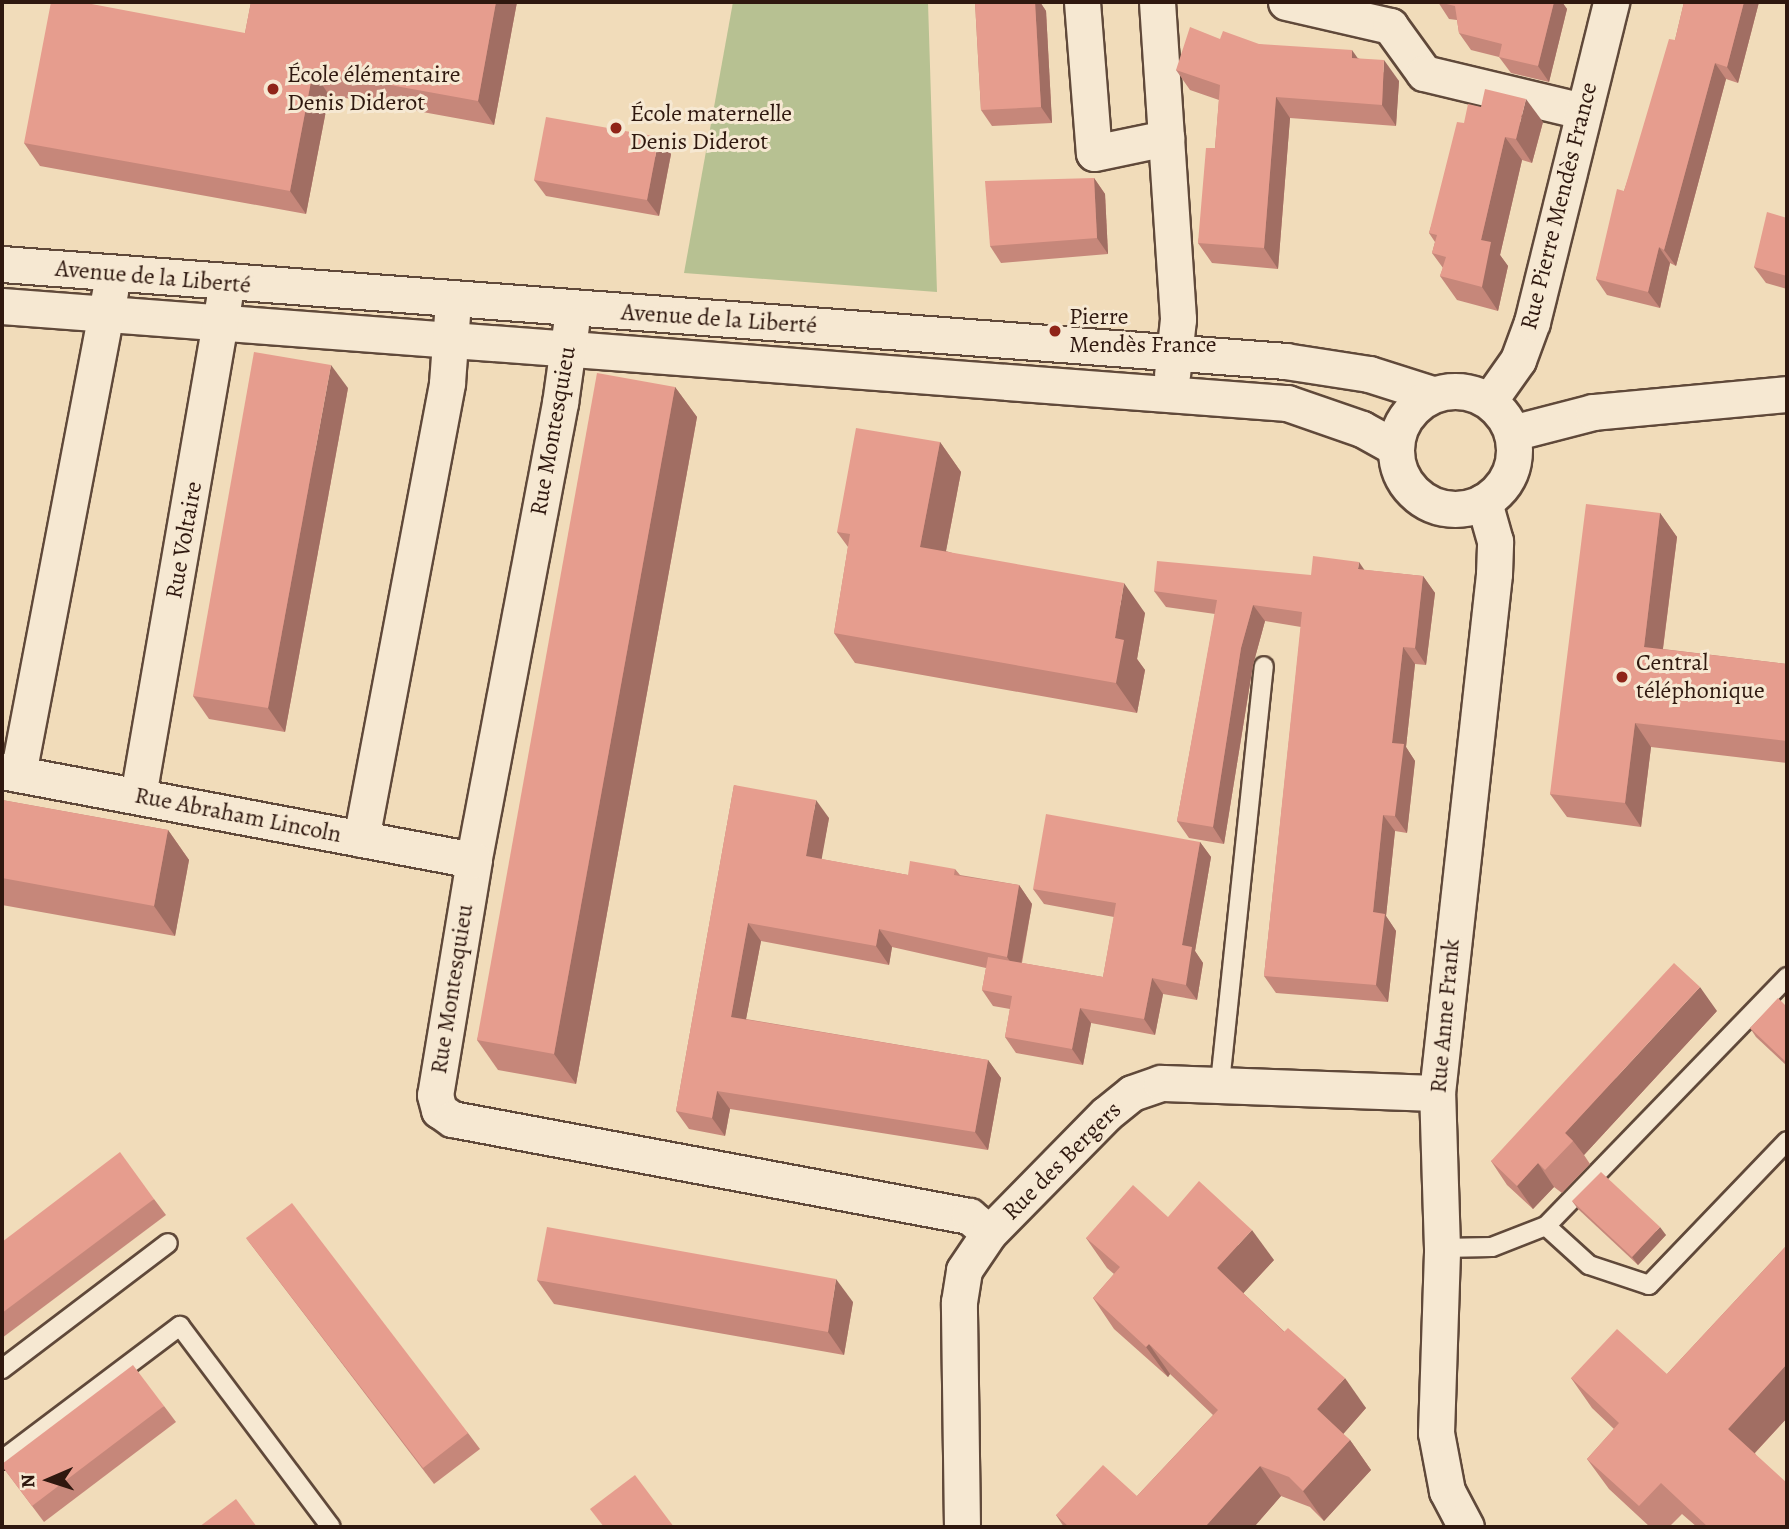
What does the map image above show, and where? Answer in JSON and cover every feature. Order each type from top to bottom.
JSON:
[{"type":"street","points":[[1082,2],[1094,152],[1166,138]]},
{"type":"street","points":[[1157,2],[1178,319],[1170,393]]},
{"type":"street","points":[[1286,2],[1390,26],[1424,73],[1582,111]]},
{"type":"street","name":"Rue Pierre Mendès France","points":[[1489,401],[1518,360],[1532,322],[1611,2]]},
{"type":"street","name":"Avenue de la Liberté","points":[[2,264],[1285,361],[1369,374],[1433,394]]},
{"type":"street","points":[[10,772],[107,314],[113,274]]},
{"type":"street","name":"Rue Voltaire","points":[[138,796],[222,323],[226,283]]},
{"type":"street","points":[[361,839],[447,383],[453,300]]},
{"type":"street","name":"Avenue de la Liberté","points":[[2,306],[1287,403],[1362,429],[1395,447]]},
{"type":"street","name":"Rue Montesquieu","points":[[571,308],[570,349],[474,860],[435,1095],[439,1110],[452,1119],[968,1216],[989,1233]]},
{"type":"street","points":[[1471,392],[1489,401],[1512,433],[1514,453],[1510,472],[1484,502],[1464,509],[1442,509],[1423,501],[1407,487],[1395,447],[1400,425],[1413,407],[1433,394],[1471,392]]},
{"type":"street","points":[[1512,433],[1631,406],[1787,394]]},
{"type":"street","name":"Rue Anne Frank","points":[[1466,1527],[1447,1491],[1436,1433],[1442,1248],[1437,1093],[1494,574],[1495,541],[1484,502]]},
{"type":"street","name":"Rue Abraham Lincoln","points":[[10,772],[474,860]]},
{"type":"street","name":"Rue des Bergers","points":[[962,1527],[959,1302],[964,1270],[989,1233],[1132,1093],[1161,1083],[1220,1083],[1437,1093]]},
{"type":"lane","points":[[1220,1083],[1264,666]]},
{"type":"lane","points":[[1442,1248],[1492,1247],[1546,1226],[1787,977]]},
{"type":"lane","points":[[1546,1226],[1589,1265],[1650,1286],[1787,1141]]},
{"type":"lane","points":[[2,1368],[169,1243]]},
{"type":"lane","points":[[2,1460],[180,1326],[331,1527]]},
{"type":"green space","points":[[733,2],[928,2],[937,292],[684,273]]},
{"type":"building","points":[[51,2],[81,2],[245,33],[251,2],[496,2],[478,101],[313,71],[290,191],[24,143]]},
{"type":"building","points":[[975,2],[1035,2],[1041,107],[981,110]]},
{"type":"building","points":[[1438,2],[1554,2],[1538,66],[1499,57],[1502,44],[1459,33],[1455,6]]},
{"type":"building","points":[[1684,2],[1744,2],[1727,67],[1715,63],[1664,250],[1659,247],[1648,292],[1596,279],[1617,189],[1624,191],[1669,39],[1675,40]]},
{"type":"building","points":[[1190,27],[1220,39],[1223,31],[1259,44],[1352,50],[1352,58],[1384,60],[1382,105],[1276,97],[1264,248],[1198,243],[1206,148],[1215,148],[1220,85],[1176,70]]},
{"type":"building","points":[[1485,89],[1526,99],[1516,139],[1505,137],[1481,240],[1491,242],[1482,287],[1440,276],[1446,257],[1432,253],[1437,235],[1429,233],[1457,122],[1464,123],[1468,104],[1481,107]]},
{"type":"building","points":[[546,117],[659,137],[647,200],[534,180]]},
{"type":"building","points":[[1094,178],[1097,238],[990,246],[985,181]]},
{"type":"building","points":[[1767,212],[1787,218],[1787,276],[1754,267]]},
{"type":"building","points":[[254,352],[331,365],[268,708],[193,696]]},
{"type":"building","points":[[597,373],[675,387],[554,1054],[477,1040]]},
{"type":"building","points":[[856,428],[940,442],[920,547],[1124,583],[1115,638],[1124,640],[1116,683],[834,633],[850,534],[837,532]]},
{"type":"building","points":[[1586,504],[1660,513],[1644,647],[1787,664],[1787,741],[1635,723],[1625,803],[1550,794]]},
{"type":"building","points":[[1313,556],[1359,562],[1358,569],[1423,576],[1415,648],[1403,647],[1392,743],[1404,744],[1395,816],[1383,815],[1373,912],[1385,914],[1376,985],[1264,976],[1302,612],[1253,605],[1241,648],[1213,827],[1177,821],[1217,600],[1154,591],[1157,561],[1311,575]]},
{"type":"building","points":[[734,785],[816,800],[806,856],[908,875],[910,861],[955,869],[954,875],[1019,885],[1007,957],[879,929],[876,946],[748,923],[731,1017],[988,1060],[975,1132],[717,1091],[712,1118],[676,1111]]},
{"type":"building","points":[[2,800],[168,830],[154,906],[2,878]]},
{"type":"building","points":[[1046,814],[1200,842],[1182,945],[1192,947],[1186,985],[1152,978],[1144,1019],[1080,1008],[1072,1049],[1005,1037],[1012,996],[982,990],[988,957],[1103,977],[1116,903],[1033,889]]},
{"type":"building","points":[[1674,963],[1700,987],[1565,1133],[1573,1141],[1545,1170],[1538,1163],[1517,1186],[1491,1161]]},
{"type":"building","points":[[1778,998],[1787,1007],[1787,1063],[1750,1028]]},
{"type":"building","points":[[120,1152],[154,1199],[2,1313],[2,1242]]},
{"type":"building","points":[[1601,1172],[1660,1227],[1632,1257],[1572,1201]]},
{"type":"building","points":[[1199,1181],[1252,1230],[1217,1268],[1284,1332],[1288,1328],[1345,1378],[1317,1409],[1350,1440],[1303,1491],[1289,1477],[1260,1466],[1205,1527],[1069,1527],[1056,1515],[1103,1465],[1137,1496],[1218,1410],[1149,1344],[1146,1347],[1093,1298],[1120,1267],[1086,1238],[1133,1185],[1168,1217]]},
{"type":"building","points":[[292,1203],[468,1433],[423,1468],[246,1238]]},
{"type":"building","points":[[547,1227],[836,1279],[828,1332],[537,1280]]},
{"type":"building","points":[[1787,1245],[1787,1364],[1728,1429],[1787,1483],[1787,1527],[1708,1527],[1661,1483],[1639,1506],[1587,1459],[1619,1423],[1571,1378],[1617,1329],[1667,1374]]},
{"type":"building","points":[[133,1365],[164,1406],[32,1506],[2,1464]]},
{"type":"building","points":[[635,1475],[674,1527],[604,1527],[590,1509]]},
{"type":"building","points":[[236,1499],[257,1527],[199,1527]]},
{"type":"place","name":"École élémentaire Denis Diderot","points":[[273,89]]},
{"type":"place","name":"École maternelle Denis Diderot","points":[[616,128]]},
{"type":"place","name":"Pierre Mendès France","points":[[1055,331]]},
{"type":"place","name":"Central téléphonique","points":[[1622,677]]}]
